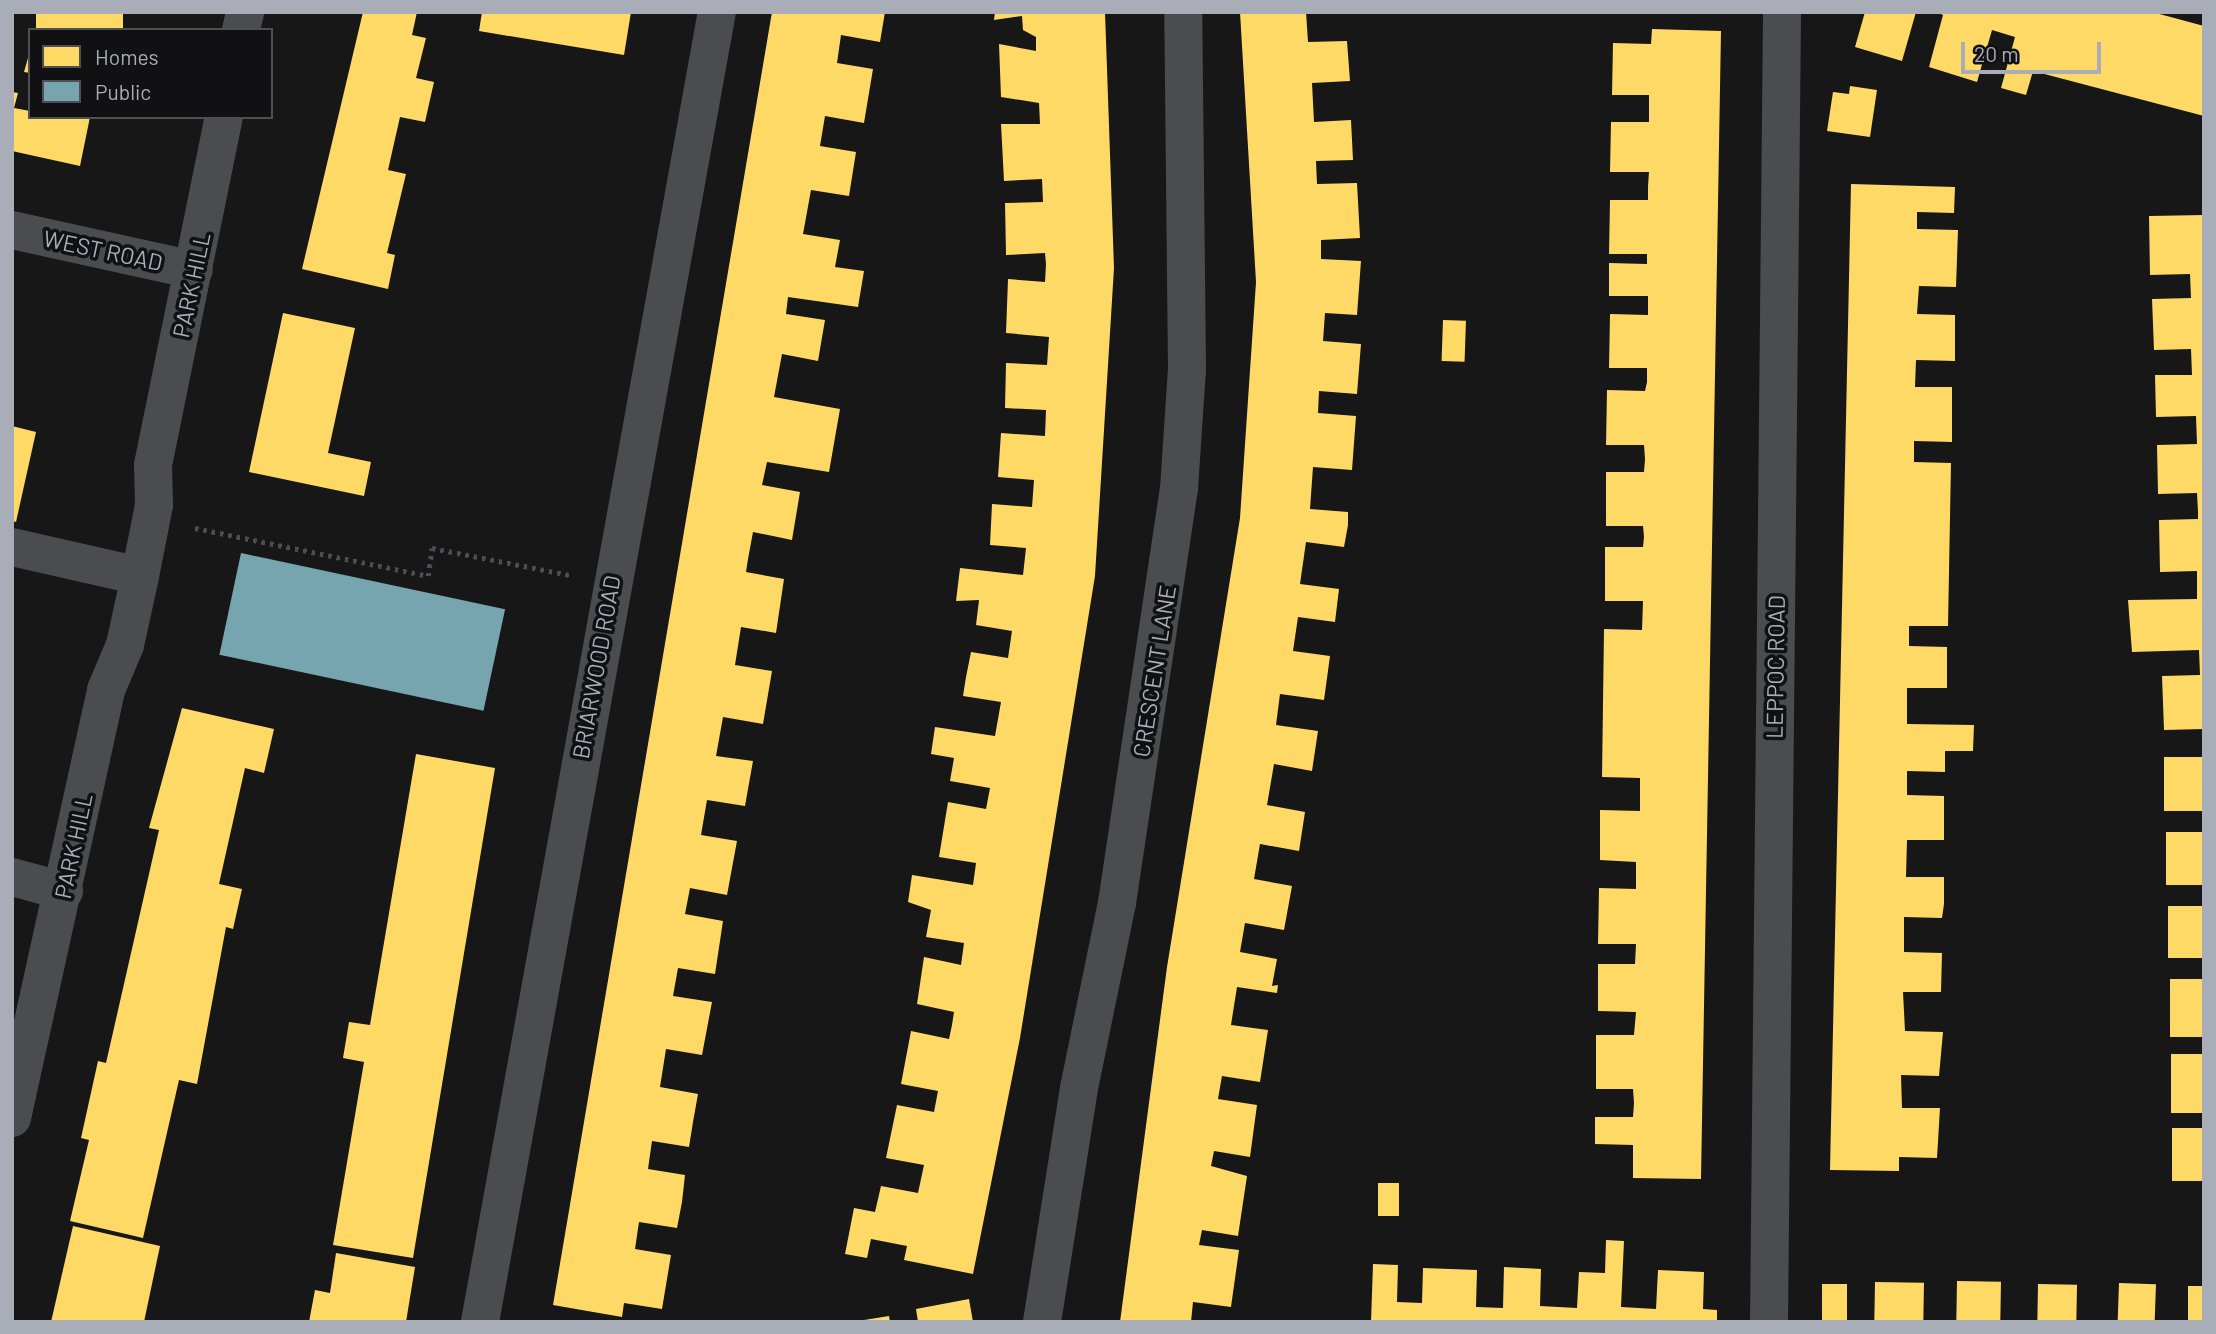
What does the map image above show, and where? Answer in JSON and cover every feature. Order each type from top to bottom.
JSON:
[{"type":"street","name":"BRIARWOOD ROAD","points":[[480,1322],[717,12]]},
{"type":"street","name":"CRESCENT LANE","points":[[1042,1322],[1079,1088],[1117,903],[1180,489],[1187,370],[1183,12]]},
{"type":"street","name":"LEPPOC ROAD","points":[[1769,1322],[1782,12]]},
{"type":"street","name":"PARK HILL","points":[[12,1118],[106,690],[125,645],[140,576],[154,505],[150,481],[224,119]]},
{"type":"street","name":"WEST ROAD","points":[[12,230],[194,270]]},
{"type":"street","points":[[12,547],[140,576]]},
{"type":"street","points":[[12,877],[64,891]]},
{"type":"path","points":[[183,526],[428,576],[432,548],[576,576]]},
{"type":"building: Homes","points":[[36,12],[123,12],[123,28],[36,28]]},
{"type":"building: Homes","points":[[363,12],[417,12],[412,35],[426,38],[416,78],[434,82],[425,122],[400,117],[388,170],[406,174],[387,253],[395,255],[388,289],[302,269]]},
{"type":"building: Homes","points":[[482,12],[631,12],[624,55],[479,31]]},
{"type":"building: Homes","points":[[772,12],[885,12],[880,42],[841,35],[837,63],[873,69],[864,123],[825,116],[820,146],[856,152],[849,196],[811,190],[803,234],[840,240],[835,267],[864,271],[858,307],[788,297],[786,314],[825,320],[818,361],[782,354],[774,397],[840,409],[829,472],[767,462],[762,485],[800,492],[792,540],[753,532],[746,572],[784,579],[776,633],[741,627],[735,665],[772,671],[763,724],[723,717],[716,756],[753,761],[745,806],[707,800],[701,835],[737,841],[727,895],[690,888],[685,914],[723,921],[715,974],[678,968],[673,996],[712,1002],[702,1055],[666,1049],[660,1087],[698,1094],[689,1147],[652,1141],[648,1169],[685,1175],[682,1202],[677,1228],[639,1222],[635,1249],[671,1255],[662,1309],[624,1303],[622,1317],[553,1305]]},
{"type":"building: Homes","points":[[995,12],[1105,12],[1114,268],[1095,576],[1020,1038],[973,1274],[904,1260],[907,1246],[871,1239],[867,1258],[845,1254],[854,1208],[875,1212],[881,1186],[918,1193],[924,1165],[886,1158],[897,1105],[934,1112],[938,1091],[901,1084],[911,1031],[949,1039],[952,1025],[954,1012],[917,1004],[924,957],[961,965],[964,943],[926,937],[931,910],[908,902],[912,875],[973,885],[976,863],[939,857],[948,802],[986,809],[990,788],[950,781],[954,758],[931,754],[935,727],[995,736],[1001,702],[963,696],[966,677],[971,652],[1008,658],[1012,631],[976,625],[979,600],[956,601],[960,568],[1023,575],[1026,548],[990,545],[992,504],[1032,507],[1034,480],[998,477],[1001,433],[1045,436],[1046,410],[1005,408],[1006,363],[1047,365],[1049,337],[1006,333],[1008,279],[1045,282],[1046,264],[1045,253],[1006,255],[1005,203],[1043,202],[1042,179],[1004,181],[1001,124],[1040,124],[1039,103],[1001,97],[999,44],[1036,51],[1036,37],[1023,30],[1022,16],[994,20]]},
{"type":"building: Homes","points":[[1240,12],[1306,12],[1308,42],[1347,41],[1350,81],[1312,83],[1314,122],[1351,120],[1353,160],[1316,161],[1317,184],[1357,183],[1360,238],[1321,240],[1321,259],[1361,261],[1357,315],[1325,313],[1323,341],[1361,344],[1357,394],[1319,391],[1318,413],[1356,416],[1352,470],[1313,467],[1310,509],[1348,512],[1348,525],[1344,547],[1306,542],[1300,584],[1339,589],[1335,622],[1298,617],[1293,651],[1330,656],[1324,700],[1280,694],[1276,725],[1318,731],[1312,771],[1274,764],[1267,805],[1305,812],[1299,851],[1260,844],[1254,879],[1292,886],[1284,930],[1245,923],[1240,952],[1277,959],[1272,986],[1278,985],[1277,993],[1237,987],[1231,1025],[1268,1030],[1260,1082],[1222,1076],[1218,1099],[1257,1105],[1250,1157],[1214,1151],[1211,1166],[1247,1176],[1238,1236],[1202,1230],[1199,1245],[1239,1250],[1231,1307],[1193,1302],[1191,1322],[1120,1322],[1167,967],[1240,518],[1256,282]]},
{"type":"building: Homes","points":[[1865,12],[1916,12],[1902,61],[1855,47]]},
{"type":"building: Homes","points":[[1936,12],[2152,12],[2204,26],[2204,116],[2033,71],[2026,95],[2001,88],[2015,37],[1992,30],[1977,82],[1929,67],[1943,15]]},
{"type":"building: Homes","points":[[1652,29],[1721,31],[1701,1179],[1633,1178],[1633,1145],[1595,1144],[1595,1117],[1633,1117],[1634,1103],[1633,1089],[1596,1089],[1596,1035],[1634,1035],[1636,1012],[1598,1011],[1598,964],[1635,964],[1636,944],[1598,944],[1599,888],[1636,889],[1636,862],[1600,860],[1600,810],[1640,811],[1640,778],[1602,777],[1604,629],[1642,630],[1643,601],[1605,601],[1605,547],[1643,547],[1644,537],[1643,526],[1606,526],[1606,472],[1644,472],[1645,459],[1644,445],[1606,445],[1607,390],[1645,391],[1647,382],[1647,368],[1609,368],[1610,314],[1648,315],[1648,296],[1609,296],[1609,263],[1647,264],[1647,254],[1609,254],[1610,200],[1648,200],[1649,172],[1610,172],[1611,122],[1649,122],[1649,95],[1612,95],[1613,43],[1651,44]]},
{"type":"building: Homes","points":[[1850,86],[1877,90],[1870,137],[1827,131],[1833,92],[1849,94]]},
{"type":"building: Homes","points":[[12,92],[18,93],[14,108],[28,111],[28,119],[90,119],[80,166],[12,151]]},
{"type":"building: Homes","points":[[1851,184],[1955,187],[1954,213],[1917,212],[1917,229],[1958,230],[1956,287],[1919,286],[1917,314],[1955,315],[1955,361],[1916,360],[1915,387],[1952,387],[1952,442],[1914,441],[1914,462],[1951,463],[1948,626],[1909,626],[1909,646],[1947,647],[1947,688],[1907,688],[1907,724],[1974,725],[1973,751],[1945,751],[1945,772],[1907,771],[1907,795],[1944,796],[1944,840],[1907,840],[1906,877],[1944,877],[1944,904],[1942,918],[1904,917],[1904,952],[1942,953],[1941,992],[1903,992],[1905,1031],[1943,1032],[1939,1076],[1901,1075],[1902,1108],[1940,1108],[1937,1158],[1899,1157],[1899,1171],[1830,1170]]},
{"type":"building: Homes","points":[[2204,215],[2204,729],[2164,730],[2162,676],[2200,675],[2199,650],[2132,652],[2128,600],[2197,599],[2197,571],[2160,572],[2159,520],[2198,519],[2198,512],[2197,493],[2158,494],[2157,445],[2197,444],[2196,416],[2156,417],[2155,375],[2192,375],[2191,349],[2154,350],[2152,299],[2191,298],[2190,274],[2150,275],[2149,216]]},
{"type":"building: Homes","points":[[283,313],[355,328],[328,453],[371,462],[364,496],[249,472]]},
{"type":"building: Homes","points":[[1443,320],[1466,321],[1465,362],[1442,361]]},
{"type":"building: Homes","points":[[12,426],[36,432],[16,522],[12,521]]},
{"type":"building: Homes","points":[[182,708],[274,729],[264,773],[245,768],[219,884],[242,889],[233,929],[226,927],[197,1084],[179,1080],[143,1238],[70,1221],[89,1140],[81,1138],[98,1061],[106,1063],[159,830],[149,828]]},
{"type":"building: Homes","points":[[416,754],[495,768],[413,1258],[333,1245],[364,1062],[343,1058],[349,1022],[370,1025]]},
{"type":"building: Homes","points":[[2164,757],[2204,757],[2204,811],[2164,811]]},
{"type":"building: Homes","points":[[2166,832],[2204,832],[2204,885],[2166,885]]},
{"type":"building: Homes","points":[[2168,906],[2204,906],[2204,958],[2168,958]]},
{"type":"building: Homes","points":[[2170,979],[2204,979],[2204,1037],[2170,1037]]},
{"type":"building: Homes","points":[[2171,1054],[2204,1054],[2204,1113],[2171,1113]]},
{"type":"building: Homes","points":[[2172,1128],[2204,1128],[2204,1181],[2172,1181]]},
{"type":"building: Homes","points":[[1378,1183],[1399,1183],[1399,1216],[1378,1216]]},
{"type":"building: Homes","points":[[73,1226],[160,1246],[144,1322],[51,1322]]},
{"type":"building: Homes","points":[[1606,1240],[1624,1241],[1621,1307],[1656,1309],[1658,1270],[1704,1272],[1703,1309],[1717,1310],[1717,1322],[1371,1322],[1373,1264],[1398,1265],[1397,1302],[1422,1303],[1423,1268],[1477,1270],[1476,1307],[1503,1308],[1504,1267],[1541,1269],[1540,1306],[1577,1308],[1579,1272],[1605,1273]]},
{"type":"building: Homes","points":[[336,1253],[415,1267],[406,1322],[309,1322],[315,1290],[330,1293]]},
{"type":"building: Homes","points":[[1957,1281],[2001,1282],[2000,1322],[1956,1322]]},
{"type":"building: Homes","points":[[1875,1282],[1924,1283],[1923,1322],[1874,1322]]},
{"type":"building: Homes","points":[[2119,1283],[2156,1284],[2155,1322],[2118,1322]]},
{"type":"building: Homes","points":[[1822,1284],[1847,1284],[1847,1322],[1822,1322]]},
{"type":"building: Homes","points":[[2038,1284],[2077,1285],[2076,1322],[2037,1322]]},
{"type":"building: Homes","points":[[2188,1286],[2204,1286],[2204,1322],[2188,1322]]},
{"type":"building: Homes","points":[[969,1299],[973,1322],[918,1322],[916,1309]]},
{"type":"building: Homes","points":[[889,1316],[890,1322],[864,1322],[864,1320]]},
{"type":"building: Public","points":[[241,553],[505,609],[483,711],[219,655]]}]
